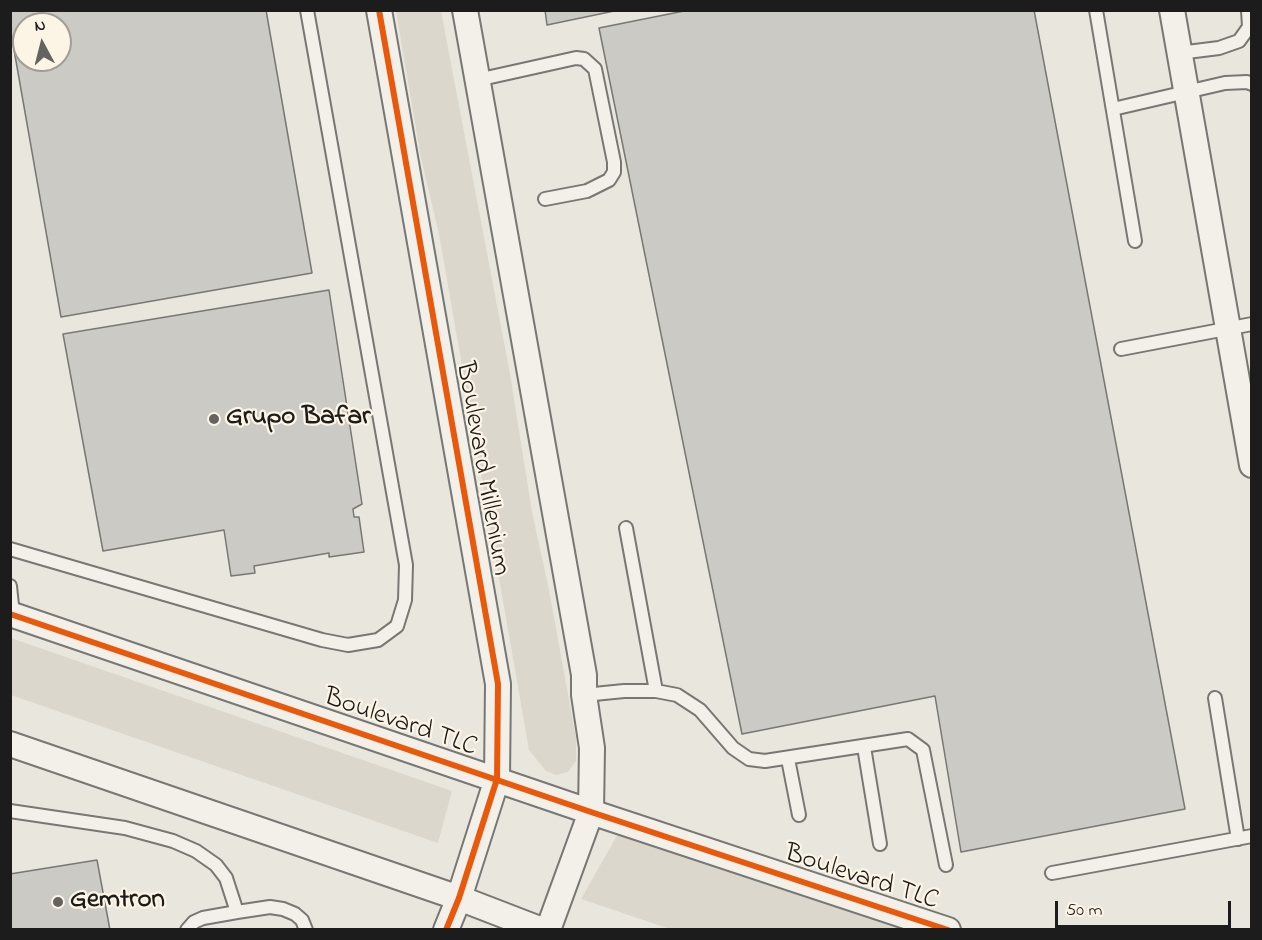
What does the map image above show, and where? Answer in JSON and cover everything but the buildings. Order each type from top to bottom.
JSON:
[{"type":"street","name":"Boulevard Millenium","points":[[379,10],[498,684],[497,779],[459,898],[446,930]]},
{"type":"street","points":[[465,10],[584,675],[592,748],[591,812],[548,930]]},
{"type":"street","points":[[1172,10],[1251,465]]},
{"type":"street","name":"Boulevard TLC","points":[[12,615],[591,812],[948,930]]},
{"type":"street","points":[[10,744],[459,898],[542,930]]},
{"type":"lane","points":[[10,549],[322,640],[348,645],[378,640],[397,626],[405,600],[406,566],[307,10]]},
{"type":"lane","points":[[1096,10],[1135,241]]},
{"type":"lane","points":[[1179,53],[1219,48],[1239,41],[1249,27],[1248,10]]},
{"type":"lane","points":[[477,80],[576,58],[584,59],[595,69],[614,162],[614,172],[609,180],[588,191],[545,199]]},
{"type":"lane","points":[[1113,109],[1225,83],[1247,82],[1251,84]]},
{"type":"lane","points":[[1121,349],[1251,324]]},
{"type":"lane","points":[[626,528],[656,691]]},
{"type":"lane","points":[[10,586],[12,615]]},
{"type":"lane","points":[[585,695],[624,691],[656,691],[677,695],[700,710],[733,748],[749,759],[765,761],[788,759],[908,739],[923,750],[946,865]]},
{"type":"lane","points":[[1215,698],[1238,839]]},
{"type":"lane","points":[[864,747],[880,844]]},
{"type":"lane","points":[[788,759],[799,815]]},
{"type":"lane","points":[[10,811],[125,828],[173,841],[196,851],[216,865],[226,878],[237,912]]},
{"type":"lane","points":[[1052,873],[1251,836]]},
{"type":"lane","points":[[187,930],[194,922],[203,918],[270,907],[284,909],[295,914],[302,920],[306,930]]},
{"type":"shaded area","points":[[396,11],[441,11],[510,374],[532,512],[576,738],[576,761],[568,772],[556,775],[546,771],[529,750],[439,234],[421,158]]},
{"type":"shaded area","points":[[11,638],[452,791],[438,843],[11,695]]},
{"type":"shaded area","points":[[619,832],[910,929],[670,929],[581,899]]},
{"type":"cycle path","points":[[379,10],[498,684],[497,779],[459,898],[446,930]]},
{"type":"cycle path","points":[[10,614],[591,812],[948,930]]},
{"type":"place","name":"Grupo Bafar","points":[[214,419]]},
{"type":"place","name":"Gemtron","points":[[58,902]]}]
